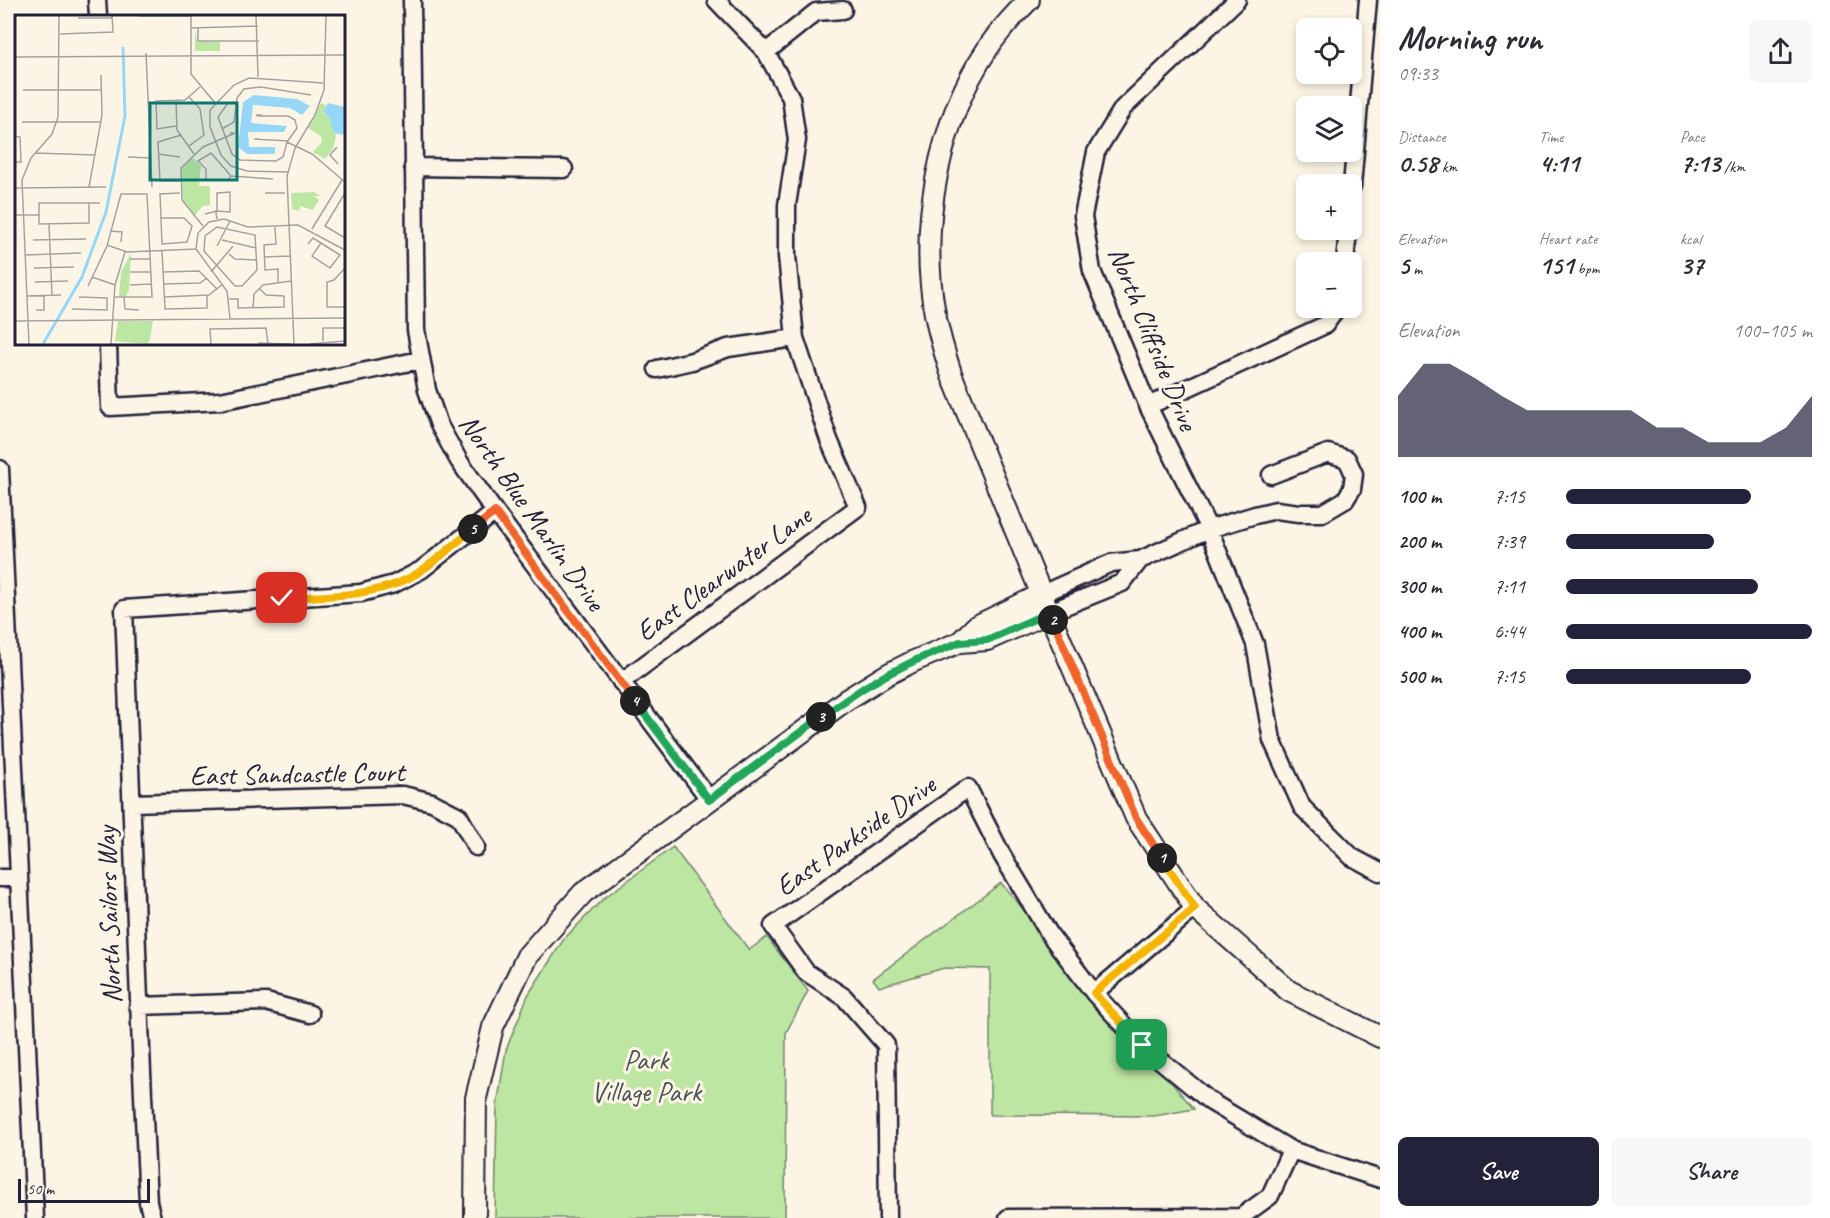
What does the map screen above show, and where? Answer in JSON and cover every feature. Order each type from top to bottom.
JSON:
[{"type":"street","points":[[97,0],[98,15]]},
{"type":"street","name":"North Blue Marlin Drive","points":[[412,0],[416,330],[427,390],[439,425],[459,461],[495,512],[709,800]]},
{"type":"street","points":[[657,369],[692,361],[728,348],[795,338],[787,256],[787,205],[797,141],[791,98],[766,52],[717,0]]},
{"type":"street","points":[[1029,0],[988,48],[957,102],[938,168],[932,208],[930,276],[934,314],[952,376],[1136,818],[1195,908],[1289,991],[1380,1037]]},
{"type":"street","name":"North Cliffside Drive","points":[[1237,0],[1123,108],[1096,152],[1083,216],[1092,271],[1148,406],[1209,529],[1256,645],[1272,740],[1302,807],[1352,857],[1380,872]]},
{"type":"street","points":[[1353,174],[1368,0]]},
{"type":"street","points":[[766,52],[816,12],[843,10]]},
{"type":"street","points":[[413,167],[564,169]]},
{"type":"street","points":[[1148,406],[1325,325],[1330,318]]},
{"type":"street","name":"East Clearwater Lane","points":[[621,682],[858,507],[829,440],[795,338]]},
{"type":"street","points":[[108,345],[110,407],[220,401],[420,360]]},
{"type":"street","points":[[475,1218],[476,1098],[493,1027],[526,956],[583,893],[865,687],[888,674],[960,642],[987,640],[1111,563],[1140,560],[1209,529],[1276,510],[1323,513],[1345,500],[1352,489],[1354,474],[1347,459],[1328,453],[1271,475]]},
{"type":"street","points":[[0,469],[35,1218]]},
{"type":"street","name":"North Sailors Way","points":[[152,1218],[148,1202],[138,1006],[124,609],[361,593],[394,584],[422,570],[495,512]]},
{"type":"street","points":[[1046,604],[1122,583],[1140,560]]},
{"type":"street","name":"East Parkside Drive","points":[[888,1218],[886,1045],[844,997],[806,972],[773,926],[968,788],[1002,855],[1050,935],[1094,993]]},
{"type":"street","name":"East Sandcastle Court","points":[[132,803],[403,795],[432,801],[459,816],[476,847]]},
{"type":"street","points":[[0,878],[18,878]]},
{"type":"street","points":[[1195,908],[1094,993],[1142,1045],[1211,1102],[1291,1150],[1380,1179]]},
{"type":"street","points":[[138,1006],[266,1002],[310,1014]]},
{"type":"street","points":[[1008,1218],[1241,1217],[1270,1196],[1291,1150]]},
{"type":"green space","name":"Park Village Park","points":[[673,847],[749,950],[767,937],[808,991],[786,1033],[785,1218],[495,1218],[497,1106],[506,1050],[528,995],[564,939],[604,898]]},
{"type":"green space","points":[[1001,883],[1194,1109],[1154,1116],[990,1115],[990,969],[944,968],[879,987],[873,979]]},
{"type":"route","points":[[282,598],[361,593],[394,584],[422,570],[495,512],[709,800],[846,700],[888,674],[960,642],[987,640],[1050,612],[1136,818],[1195,908],[1094,993],[1142,1045]]}]
